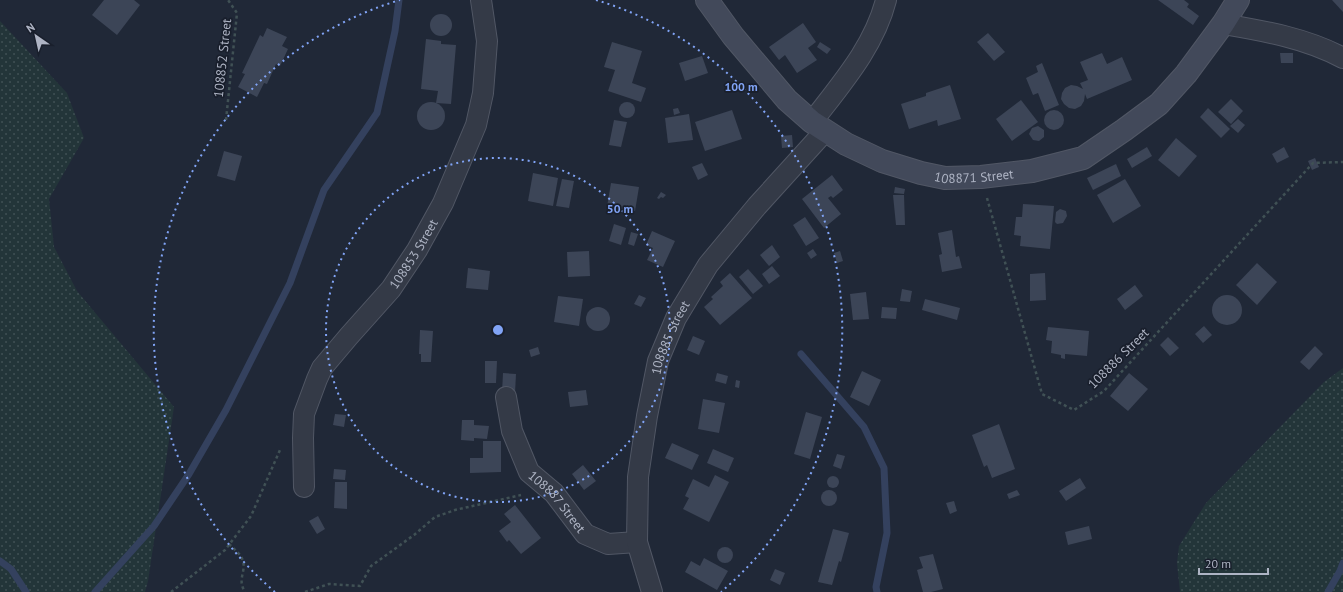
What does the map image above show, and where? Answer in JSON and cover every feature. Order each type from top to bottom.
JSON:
[{"type":"street","name":"108853 Street","points":[[304,487],[304,414],[316,378],[322,368],[391,288],[417,250],[443,203],[476,125],[483,93],[488,41],[481,0]]},
{"type":"street","name":"108871 Street","points":[[707,0],[733,36],[787,100],[819,127],[846,144],[882,161],[921,173],[945,178],[981,177],[1032,171],[1083,158],[1159,104],[1186,74],[1223,24],[1238,0]]},
{"type":"street","name":"108885 Street","points":[[652,592],[637,542],[638,477],[647,416],[658,361],[676,318],[708,265],[757,206],[819,127],[876,29],[886,0]]},
{"type":"street","points":[[1223,24],[1295,38],[1343,58]]},
{"type":"street","name":"108887 Street","points":[[506,397],[512,431],[529,472],[554,493],[585,534],[608,544],[637,542]]},
{"type":"path","name":"108852 Street","points":[[226,120],[237,13],[228,0]]},
{"type":"path","name":"108886 Street","points":[[981,177],[1042,394],[1074,410],[1104,391],[1313,163],[1343,162]]},
{"type":"path","points":[[171,592],[225,550],[251,516],[281,448]]},
{"type":"path","points":[[305,592],[329,584],[360,586],[371,566],[414,535],[434,517],[455,510],[525,494]]},
{"type":"path","points":[[229,544],[237,552],[243,562],[241,586],[245,592]]},
{"type":"shaded area","points":[[0,21],[67,93],[84,138],[49,199],[54,247],[77,291],[174,407],[148,581],[145,592],[0,592]]},
{"type":"shaded area","points":[[1343,368],[1343,592],[1180,592],[1177,563],[1179,546],[1206,503],[1324,382]]},
{"type":"building","points":[[104,0],[134,0],[140,5],[117,35],[92,15]]},
{"type":"building","points":[[1158,0],[1184,0],[1189,4],[1187,7],[1199,16],[1193,25]]},
{"type":"building","points":[[1332,0],[1343,0],[1343,12]]},
{"type":"building","points":[[441,14],[449,17],[452,25],[449,33],[441,36],[433,33],[430,25],[433,17]]},
{"type":"building","points":[[803,23],[816,42],[808,48],[817,60],[797,73],[785,55],[779,60],[769,47]]},
{"type":"building","points":[[267,28],[287,37],[282,46],[288,49],[280,66],[276,64],[267,84],[264,83],[257,97],[238,87],[245,74],[242,73],[260,35],[263,37]]},
{"type":"building","points":[[988,33],[1005,52],[994,61],[977,42]]},
{"type":"building","points":[[426,39],[441,41],[441,44],[456,45],[451,104],[436,103],[438,91],[421,89]]},
{"type":"building","points":[[612,42],[642,51],[632,83],[646,88],[641,102],[608,91],[615,70],[604,67]]},
{"type":"building","points":[[820,42],[831,49],[827,54],[817,47]]},
{"type":"building","points":[[1102,53],[1107,64],[1122,57],[1132,80],[1087,99],[1085,94],[1084,101],[1081,106],[1075,109],[1069,108],[1061,99],[1065,88],[1071,85],[1083,89],[1080,83],[1088,80],[1080,62]]},
{"type":"building","points":[[1280,53],[1293,53],[1293,63],[1281,63]]},
{"type":"building","points":[[702,56],[708,73],[685,81],[679,63]]},
{"type":"building","points":[[1042,63],[1059,105],[1045,111],[1038,93],[1033,95],[1026,78],[1038,72],[1036,66]]},
{"type":"building","points":[[950,85],[961,119],[938,126],[937,120],[909,129],[901,104],[926,96],[926,93]]},
{"type":"building","points":[[1231,99],[1243,111],[1231,124],[1218,112]]},
{"type":"building","points":[[1021,100],[1038,122],[1012,141],[996,119]]},
{"type":"building","points":[[431,102],[441,106],[445,116],[441,126],[431,130],[421,126],[417,116],[421,106]]},
{"type":"building","points":[[627,102],[634,107],[635,110],[630,117],[627,118],[620,113],[619,110],[624,103]]},
{"type":"building","points":[[678,108],[680,113],[674,115],[673,109]]},
{"type":"building","points":[[1208,108],[1230,129],[1221,138],[1200,117]]},
{"type":"building","points":[[732,110],[742,139],[705,151],[695,122]]},
{"type":"building","points":[[1054,110],[1061,113],[1064,120],[1061,127],[1054,130],[1047,127],[1044,120],[1047,113]]},
{"type":"building","points":[[689,114],[693,140],[668,143],[665,118]]},
{"type":"building","points":[[1238,119],[1245,125],[1238,133],[1230,126]]},
{"type":"building","points":[[614,120],[627,122],[621,147],[609,145]]},
{"type":"building","points":[[1038,126],[1044,130],[1044,137],[1039,141],[1033,140],[1029,134],[1032,128]]},
{"type":"building","points":[[792,135],[793,147],[782,148],[781,136]]},
{"type":"building","points":[[1176,138],[1197,156],[1179,177],[1158,160]]},
{"type":"building","points":[[1147,147],[1152,156],[1132,168],[1127,159]]},
{"type":"building","points":[[1284,147],[1289,157],[1277,163],[1272,154]]},
{"type":"building","points":[[224,151],[242,156],[235,181],[217,176]]},
{"type":"building","points":[[1315,158],[1319,167],[1312,170],[1308,161]]},
{"type":"building","points":[[702,163],[708,175],[698,180],[692,167]]},
{"type":"building","points":[[1116,164],[1121,176],[1093,190],[1087,178]]},
{"type":"building","points":[[533,173],[558,178],[553,206],[528,201]]},
{"type":"building","points":[[832,175],[843,190],[833,198],[831,196],[828,198],[841,214],[824,228],[802,199]]},
{"type":"building","points":[[562,179],[574,181],[569,208],[556,206]]},
{"type":"building","points":[[1125,179],[1141,206],[1113,223],[1097,195]]},
{"type":"building","points":[[611,183],[639,187],[635,211],[607,207]]},
{"type":"building","points":[[895,187],[905,189],[904,194],[894,193]]},
{"type":"building","points":[[661,192],[666,195],[659,199],[657,198]]},
{"type":"building","points":[[893,195],[904,195],[905,225],[896,225]]},
{"type":"building","points":[[1023,204],[1054,206],[1050,249],[1020,246],[1021,236],[1014,235],[1016,217],[1022,217]]},
{"type":"building","points":[[1060,209],[1066,211],[1067,216],[1063,223],[1057,224],[1055,222],[1056,212]]},
{"type":"building","points":[[805,217],[819,238],[806,246],[793,225]]},
{"type":"building","points":[[614,224],[626,228],[621,245],[609,241]]},
{"type":"building","points":[[952,230],[956,257],[959,256],[962,268],[942,272],[939,255],[942,254],[938,233]]},
{"type":"building","points":[[652,231],[675,241],[663,267],[647,260],[653,248],[646,245]]},
{"type":"building","points":[[631,232],[638,234],[634,246],[628,244]]},
{"type":"building","points":[[772,245],[780,257],[769,266],[760,255]]},
{"type":"building","points":[[813,249],[817,255],[811,259],[807,253]]},
{"type":"building","points":[[589,251],[590,276],[568,277],[567,252]]},
{"type":"building","points":[[840,251],[843,261],[837,263],[834,253]]},
{"type":"building","points":[[1257,263],[1277,282],[1257,305],[1236,285]]},
{"type":"building","points":[[772,266],[780,276],[769,284],[762,274]]},
{"type":"building","points":[[468,268],[490,271],[488,290],[466,288]]},
{"type":"building","points":[[748,269],[763,286],[753,294],[739,277]]},
{"type":"building","points":[[730,273],[752,298],[720,325],[704,307],[713,299],[711,297],[723,286],[720,282]]},
{"type":"building","points":[[1045,273],[1046,300],[1030,301],[1030,274]]},
{"type":"building","points":[[1135,285],[1143,296],[1125,310],[1117,299]]},
{"type":"building","points":[[902,289],[912,291],[910,302],[900,301]]},
{"type":"building","points":[[866,292],[869,319],[853,320],[850,294]]},
{"type":"building","points":[[639,295],[646,298],[641,307],[634,304]]},
{"type":"building","points":[[1227,295],[1238,299],[1242,310],[1238,321],[1227,325],[1216,321],[1212,310],[1216,299]]},
{"type":"building","points":[[558,296],[583,299],[579,326],[554,322]]},
{"type":"building","points":[[925,299],[960,308],[957,320],[922,310]]},
{"type":"building","points":[[598,307],[603,308],[609,314],[609,324],[603,330],[598,331],[593,330],[587,324],[586,319],[587,314],[593,308]]},
{"type":"building","points":[[882,307],[897,308],[896,319],[881,318]]},
{"type":"building","points":[[1204,326],[1212,335],[1203,343],[1195,334]]},
{"type":"building","points":[[1048,327],[1089,331],[1087,356],[1065,354],[1065,359],[1061,358],[1061,355],[1051,353],[1052,341],[1046,340]]},
{"type":"building","points":[[420,330],[433,331],[431,362],[421,362],[421,354],[419,354]]},
{"type":"building","points":[[693,336],[705,341],[699,355],[687,350]]},
{"type":"building","points":[[1168,337],[1179,348],[1170,356],[1160,345]]},
{"type":"building","points":[[1315,346],[1323,354],[1309,370],[1300,362]]},
{"type":"building","points":[[538,347],[540,354],[531,357],[529,350]]},
{"type":"building","points":[[485,361],[497,361],[496,383],[485,383]]},
{"type":"building","points":[[862,371],[881,380],[869,406],[850,397]]},
{"type":"building","points":[[503,373],[516,374],[515,393],[502,393]]},
{"type":"building","points":[[717,373],[728,376],[726,384],[715,381]]},
{"type":"building","points":[[1129,373],[1148,389],[1128,411],[1110,396]]},
{"type":"building","points":[[736,380],[740,381],[739,388],[735,387]]},
{"type":"building","points":[[586,390],[588,405],[570,407],[568,392]]},
{"type":"building","points":[[703,399],[725,403],[719,433],[698,429]]},
{"type":"building","points":[[806,412],[822,417],[810,459],[794,454]]},
{"type":"building","points":[[335,414],[346,415],[344,427],[333,425]]},
{"type":"building","points":[[462,420],[474,420],[474,425],[489,426],[487,439],[474,438],[474,441],[461,440]]},
{"type":"building","points":[[999,424],[1015,469],[992,478],[987,465],[984,467],[972,435]]},
{"type":"building","points":[[483,441],[501,441],[501,472],[470,473],[470,458],[483,458]]},
{"type":"building","points":[[672,443],[699,455],[692,470],[665,458]]},
{"type":"building","points":[[713,449],[734,458],[728,472],[707,463]]},
{"type":"building","points":[[837,454],[845,456],[841,469],[833,466]]},
{"type":"building","points":[[583,465],[596,481],[584,490],[572,474]]},
{"type":"building","points":[[334,469],[346,470],[345,480],[333,479]]},
{"type":"building","points":[[715,475],[729,482],[709,522],[683,509],[689,498],[685,496],[693,479],[709,487]]},
{"type":"building","points":[[835,476],[838,477],[838,487],[831,488],[828,487],[827,480],[828,477]]},
{"type":"building","points":[[1080,478],[1086,488],[1066,501],[1059,491]]},
{"type":"building","points":[[335,482],[347,482],[347,509],[334,508]]},
{"type":"building","points":[[829,490],[835,492],[837,498],[835,504],[829,506],[823,504],[821,498],[823,492]]},
{"type":"building","points":[[1017,490],[1020,495],[1009,499],[1007,494]]},
{"type":"building","points":[[954,501],[957,511],[950,514],[946,503]]},
{"type":"building","points":[[515,505],[541,538],[521,554],[509,540],[507,542],[499,531],[511,522],[504,514]]},
{"type":"building","points":[[318,516],[325,529],[317,534],[309,521]]},
{"type":"building","points":[[1089,526],[1092,539],[1068,545],[1065,532]]},
{"type":"building","points":[[833,529],[849,533],[841,562],[839,561],[832,585],[818,582]]},
{"type":"building","points":[[722,547],[728,547],[733,552],[731,561],[728,563],[722,563],[717,558],[717,552]]},
{"type":"building","points":[[933,554],[943,589],[923,592],[917,570],[923,568],[919,557]]},
{"type":"building","points":[[704,558],[728,571],[717,590],[685,572],[691,561],[700,566]]},
{"type":"building","points":[[775,569],[785,573],[780,585],[770,580]]},
{"type":"waterway","points":[[95,592],[154,526],[189,474],[226,410],[290,283],[324,190],[377,113],[395,31],[399,0]]},
{"type":"waterway","points":[[801,354],[864,427],[884,468],[887,533],[876,587],[877,592]]},
{"type":"waterway","points":[[0,561],[11,569],[26,592]]},
{"type":"waterway","points":[[1328,592],[1343,563]]}]
